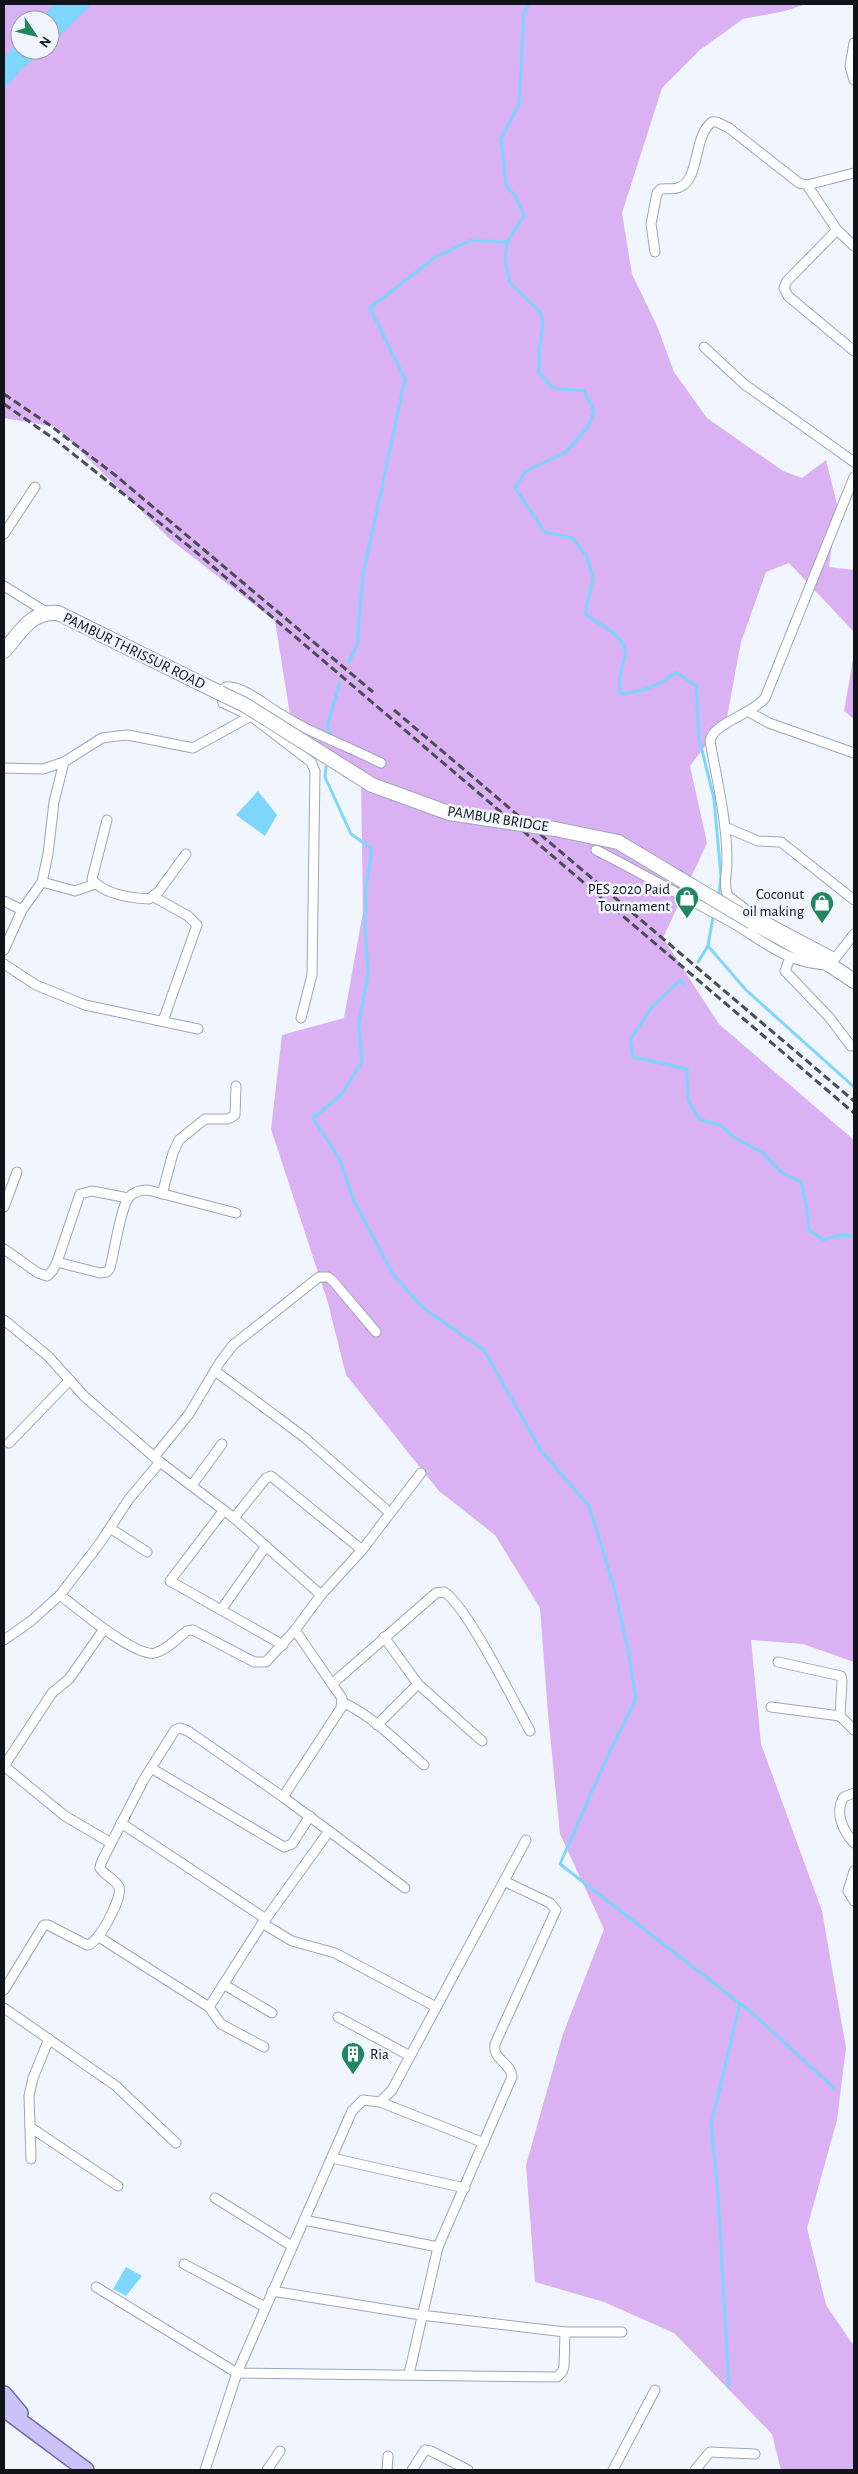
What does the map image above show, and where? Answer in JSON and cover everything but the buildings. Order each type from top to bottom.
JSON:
[{"type":"main road","name":"PAMBUR THRISSUR ROAD","points":[[4,651],[34,617],[46,612],[58,613],[220,693]]},
{"type":"main road","name":"PAMBUR BRIDGE","points":[[220,693],[245,705],[372,785],[449,813],[555,829],[618,842],[752,922],[833,962],[854,981]]},
{"type":"main road","points":[[4,2394],[32,2428]]},
{"type":"main road","points":[[4,2409],[86,2470]]},
{"type":"street","points":[[854,44],[850,66],[854,80]]},
{"type":"street","points":[[655,252],[651,224],[657,193],[661,189],[683,186],[693,167],[702,134],[712,122],[717,122],[729,128],[799,183],[807,185],[854,173]]},
{"type":"street","points":[[807,185],[837,230],[854,246]]},
{"type":"street","points":[[837,230],[787,282],[784,288],[788,296],[854,351]]},
{"type":"street","points":[[704,347],[744,384],[854,462]]},
{"type":"street","points":[[833,962],[752,914],[728,896],[726,887],[725,826],[710,738],[723,725],[749,712],[765,698],[854,478]]},
{"type":"street","points":[[4,534],[35,487]]},
{"type":"street","points":[[4,586],[46,612]]},
{"type":"street","points":[[301,1018],[312,975],[315,771],[311,762],[251,716],[224,703],[220,693],[226,687],[234,688],[261,701],[291,721],[342,743],[381,763]]},
{"type":"street","points":[[749,712],[769,724],[854,753]]},
{"type":"street","points":[[4,768],[43,769],[64,762],[102,738],[117,736],[128,736],[193,748],[251,716]]},
{"type":"street","points":[[4,950],[22,910],[42,882],[48,854],[54,802],[64,762]]},
{"type":"street","points":[[107,820],[92,872],[92,879],[95,884],[103,889],[137,899],[149,900],[154,897],[186,854]]},
{"type":"street","points":[[725,826],[758,841],[782,842],[854,900]]},
{"type":"street","points":[[596,850],[698,906],[724,918],[790,958],[812,965],[833,962],[854,934]]},
{"type":"street","points":[[42,882],[75,891],[84,890],[95,884]]},
{"type":"street","points":[[154,897],[188,916],[197,925],[162,1021]]},
{"type":"street","points":[[4,901],[22,910]]},
{"type":"street","points":[[790,958],[785,971],[829,1017],[851,1046]]},
{"type":"street","points":[[4,964],[36,986],[85,1004],[198,1029]]},
{"type":"street","points":[[162,1194],[173,1153],[179,1140],[205,1119],[232,1117],[236,1111],[236,1086]]},
{"type":"street","points":[[4,1207],[17,1172]]},
{"type":"street","points":[[57,1262],[100,1273],[107,1272],[110,1268],[128,1198],[140,1190],[236,1213]]},
{"type":"street","points":[[4,1249],[43,1275],[50,1274],[57,1262],[80,1194],[92,1191],[128,1198]]},
{"type":"street","points":[[4,1640],[31,1621],[60,1594],[110,1528],[189,1414],[215,1370],[233,1345],[319,1276],[328,1277],[333,1281],[376,1332]]},
{"type":"street","points":[[4,1320],[48,1356],[84,1396],[157,1459],[234,1518],[321,1595]]},
{"type":"street","points":[[215,1370],[304,1438],[390,1513]]},
{"type":"street","points":[[9,1442],[70,1380]]},
{"type":"street","points":[[192,1485],[222,1444]]},
{"type":"street","points":[[60,1594],[104,1629],[123,1642],[147,1654],[159,1652],[187,1631],[193,1630],[260,1663],[272,1658],[321,1595],[362,1550],[422,1473]]},
{"type":"street","points":[[234,1518],[266,1478],[271,1476],[362,1550]]},
{"type":"street","points":[[224,1510],[170,1580],[171,1583],[283,1645]]},
{"type":"street","points":[[110,1528],[147,1552]]},
{"type":"street","points":[[220,1610],[266,1546]]},
{"type":"street","points":[[332,1684],[436,1593],[444,1592],[448,1594],[472,1627],[530,1731]]},
{"type":"street","points":[[104,1629],[69,1679],[52,1693],[4,1766],[65,1816],[111,1843]]},
{"type":"street","points":[[295,1630],[342,1702],[356,1708],[377,1724],[424,1765]]},
{"type":"street","points":[[384,1637],[418,1684],[482,1741]]},
{"type":"street","points":[[778,1662],[841,1676],[840,1716]]},
{"type":"street","points":[[377,1724],[418,1684]]},
{"type":"street","points":[[284,1797],[341,1708],[342,1702]]},
{"type":"street","points":[[770,1707],[840,1716],[854,1730]]},
{"type":"street","points":[[4,1990],[44,1925],[48,1925],[87,1945],[95,1943],[118,1897],[118,1885],[100,1868],[111,1843],[151,1768],[170,1735],[180,1728],[188,1731],[284,1797],[405,1888]]},
{"type":"street","points":[[151,1768],[284,1847],[292,1844],[310,1816]]},
{"type":"street","points":[[854,1793],[844,1796],[840,1812],[844,1829],[854,1843]]},
{"type":"street","points":[[122,1823],[292,1941],[335,1953],[436,2007]]},
{"type":"street","points":[[209,2007],[264,1921],[329,1830]]},
{"type":"street","points":[[380,2102],[392,2090],[526,1840]]},
{"type":"street","points":[[854,1871],[848,1891],[854,1901]]},
{"type":"street","points":[[409,2374],[438,2247],[512,2077],[508,2067],[496,2056],[495,2044],[556,1910],[550,1903],[504,1881]]},
{"type":"street","points":[[99,1936],[209,2007],[221,2024],[264,2047]]},
{"type":"street","points":[[223,1984],[272,2013]]},
{"type":"street","points":[[4,2008],[116,2086],[176,2143]]},
{"type":"street","points":[[338,2016],[410,2056]]},
{"type":"street","points":[[31,2158],[29,2096],[33,2078],[49,2039]]},
{"type":"street","points":[[205,2470],[237,2373],[352,2111],[358,2103],[363,2100],[380,2102],[484,2143]]},
{"type":"street","points":[[30,2127],[118,2186]]},
{"type":"street","points":[[332,2158],[465,2188]]},
{"type":"street","points":[[215,2198],[292,2246]]},
{"type":"street","points":[[304,2220],[438,2247]]},
{"type":"street","points":[[184,2264],[265,2308]]},
{"type":"street","points":[[96,2287],[182,2342],[237,2373],[556,2377],[562,2372],[564,2367],[565,2332]]},
{"type":"street","points":[[272,2291],[421,2315],[565,2332],[622,2332]]},
{"type":"street","points":[[613,2470],[655,2390]]},
{"type":"street","points":[[412,2470],[425,2450],[431,2451],[468,2470]]},
{"type":"street","points":[[267,2470],[280,2451]]},
{"type":"street","points":[[695,2470],[710,2452],[755,2454]]},
{"type":"street","points":[[386,2470],[388,2456]]},
{"type":"shaded area","points":[[4,4],[806,4],[785,11],[743,19],[700,50],[662,88],[622,213],[632,274],[657,326],[674,372],[707,418],[783,471],[802,478],[826,460],[837,504],[829,567],[854,570],[854,632],[789,563],[766,572],[741,642],[727,717],[690,766],[707,843],[663,938],[719,1024],[854,1140],[854,1662],[803,1644],[751,1640],[761,1744],[822,1911],[846,2048],[837,2120],[807,2228],[826,2305],[854,2346],[854,2470],[781,2470],[772,2434],[674,2333],[604,2302],[535,2282],[526,2165],[563,2034],[604,1929],[560,1834],[540,1608],[495,1535],[439,1491],[346,1375],[328,1303],[271,1129],[282,1035],[344,1018],[363,912],[361,783],[295,746],[275,621],[171,540],[56,427],[4,418]]},
{"type":"shaded area","points":[[854,654],[854,719],[844,711]]},
{"type":"water","points":[[54,4],[92,4],[60,35],[60,10],[48,10]]},
{"type":"water","points":[[10,51],[10,60],[32,60],[4,89],[4,58]]},
{"type":"water","points":[[258,791],[277,815],[265,836],[236,815]]},
{"type":"water","points":[[126,2267],[142,2276],[126,2296],[113,2289]]},
{"type":"waterway","points":[[529,4],[524,11],[519,104],[501,139],[506,186],[515,195],[524,216],[507,242],[505,260],[510,283],[540,312],[543,323],[539,352],[539,373],[553,388],[584,391],[594,411],[588,427],[565,453],[526,471],[515,488],[545,532],[572,538],[586,555],[593,578],[585,614],[617,636],[624,648],[625,655],[620,678],[620,694],[650,688],[676,672],[696,686],[699,738],[714,799],[721,876],[719,894]]},
{"type":"waterway","points":[[349,662],[357,645],[363,575],[405,379],[370,308],[434,258],[471,240],[507,242]]},
{"type":"waterway","points":[[333,739],[327,726],[340,683]]},
{"type":"waterway","points":[[326,767],[325,777],[351,834],[372,849],[366,886],[365,926],[368,973],[359,1023],[362,1062],[341,1095],[313,1118],[339,1158],[354,1201],[393,1274],[423,1308],[484,1350],[542,1452],[589,1506],[615,1591],[629,1655],[636,1699],[609,1753],[560,1864],[751,2012],[834,2088]]},
{"type":"waterway","points":[[698,962],[708,946],[713,917]]},
{"type":"waterway","points":[[708,946],[746,990],[854,1087]]},
{"type":"waterway","points":[[684,984],[680,980],[652,1007],[630,1040],[633,1057],[687,1069],[688,1100],[699,1119],[720,1125],[735,1138],[763,1153],[781,1172],[801,1182],[809,1230],[823,1240],[840,1235],[854,1236]]},
{"type":"waterway","points":[[729,2387],[718,2194],[711,2125],[740,2003]]},
{"type":"railway","points":[[4,394],[51,426],[115,475],[373,692]]},
{"type":"railway","points":[[4,404],[57,441],[190,547],[854,1113]]},
{"type":"railway","points":[[394,710],[854,1101]]},
{"type":"place","name":"PES 2020 Paid Tournament","points":[[687,919]]},
{"type":"place","name":"Coconut oil making","points":[[822,924]]},
{"type":"place","name":"Ria","points":[[353,2075]]}]
